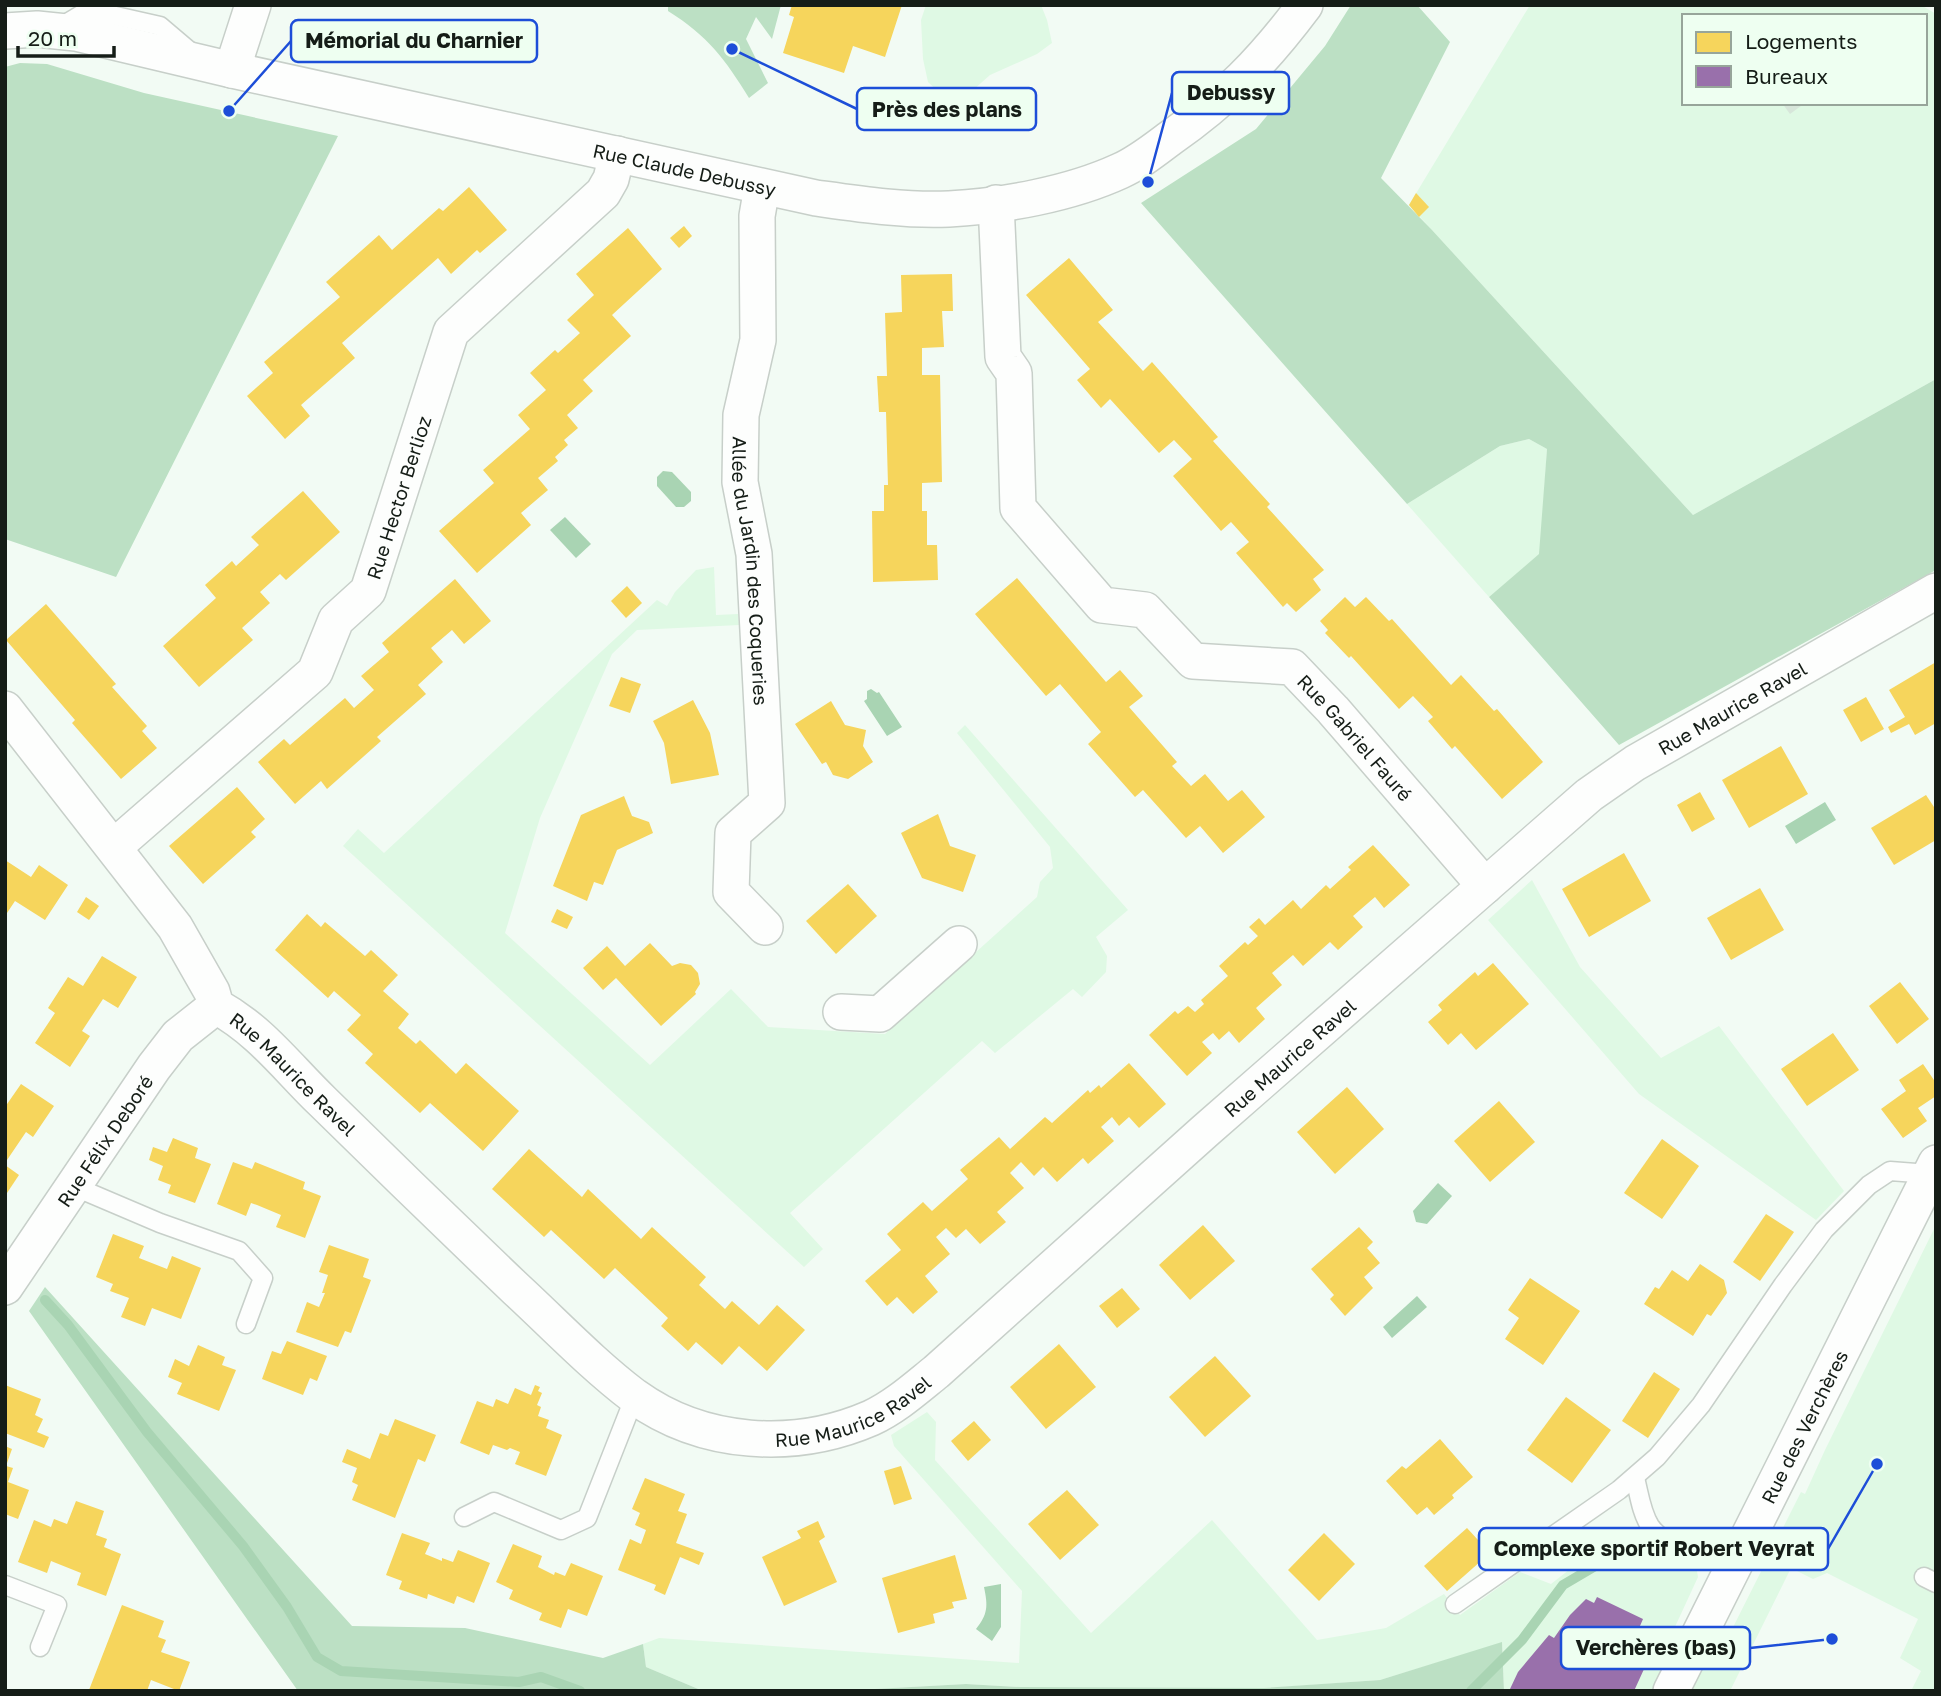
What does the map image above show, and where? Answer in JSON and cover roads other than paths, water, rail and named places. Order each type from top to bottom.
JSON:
[{"type":"street","points":[[218,67],[253,5]]},
{"type":"street","name":"Rue Claude Debussy","points":[[5,32],[30,29],[76,33],[218,67],[816,198],[873,205],[948,209],[1038,196],[1081,185],[1135,163],[1190,124],[1243,80],[1305,5]]},
{"type":"street","name":"Rue Hector Berlioz","points":[[114,847],[315,672],[336,620],[368,591],[451,332],[603,193],[611,179],[617,154]]},
{"type":"street","name":"Allée du Jardin des Coqueries","points":[[762,187],[757,216],[758,340],[741,415],[740,482],[754,554],[767,803],[733,833],[731,892],[765,927]]},
{"type":"street","name":"Rue Gabriel Fauré","points":[[996,203],[1003,357],[1014,373],[1018,508],[1102,605],[1144,610],[1193,661],[1292,667],[1333,710],[1485,886]]},
{"type":"street","name":"Rue Maurice Ravel","points":[[5,709],[175,927],[212,992],[216,1006],[240,1019],[273,1048],[319,1098],[584,1354],[635,1396],[684,1423],[751,1439],[815,1436],[871,1418],[890,1408],[946,1364],[1205,1131],[1589,795],[1635,763],[1936,591]]},
{"type":"street","points":[[841,1012],[880,1014],[959,944]]},
{"type":"street","name":"Rue Félix Deboré","points":[[8,1279],[154,1067],[178,1037],[216,1006]]},
{"type":"street","name":"Rue des Verchères","points":[[1671,1691],[1933,1169]]},
{"type":"lane","points":[[1455,1604],[1635,1478],[1657,1457],[1701,1405],[1783,1285],[1841,1211],[1869,1185],[1890,1171],[1933,1169]]},
{"type":"lane","points":[[73,1186],[160,1223],[239,1251],[263,1279],[246,1324]]},
{"type":"lane","points":[[464,1517],[494,1502],[561,1530],[587,1518],[635,1396]]},
{"type":"lane","points":[[1635,1478],[1642,1508],[1657,1534],[1667,1542],[1688,1549],[1737,1560]]},
{"type":"lane","points":[[5,1585],[57,1605],[40,1647]]},
{"type":"waterway","points":[[45,1300],[68,1325],[147,1432],[243,1546],[287,1607],[317,1657],[341,1671],[519,1682],[541,1677],[580,1691]]},
{"type":"waterway","points":[[1471,1691],[1522,1640],[1563,1585],[1597,1565],[1648,1558]]},
{"type":"place","name":"Près des plans","points":[[732,49]]},
{"type":"place","name":"Mémorial du Charnier","points":[[229,111]]},
{"type":"place","name":"Debussy","points":[[1148,182]]},
{"type":"place","name":"Complexe sportif Robert Veyrat","points":[[1877,1464]]},
{"type":"place","name":"Verchères (bas)","points":[[1832,1639]]}]
